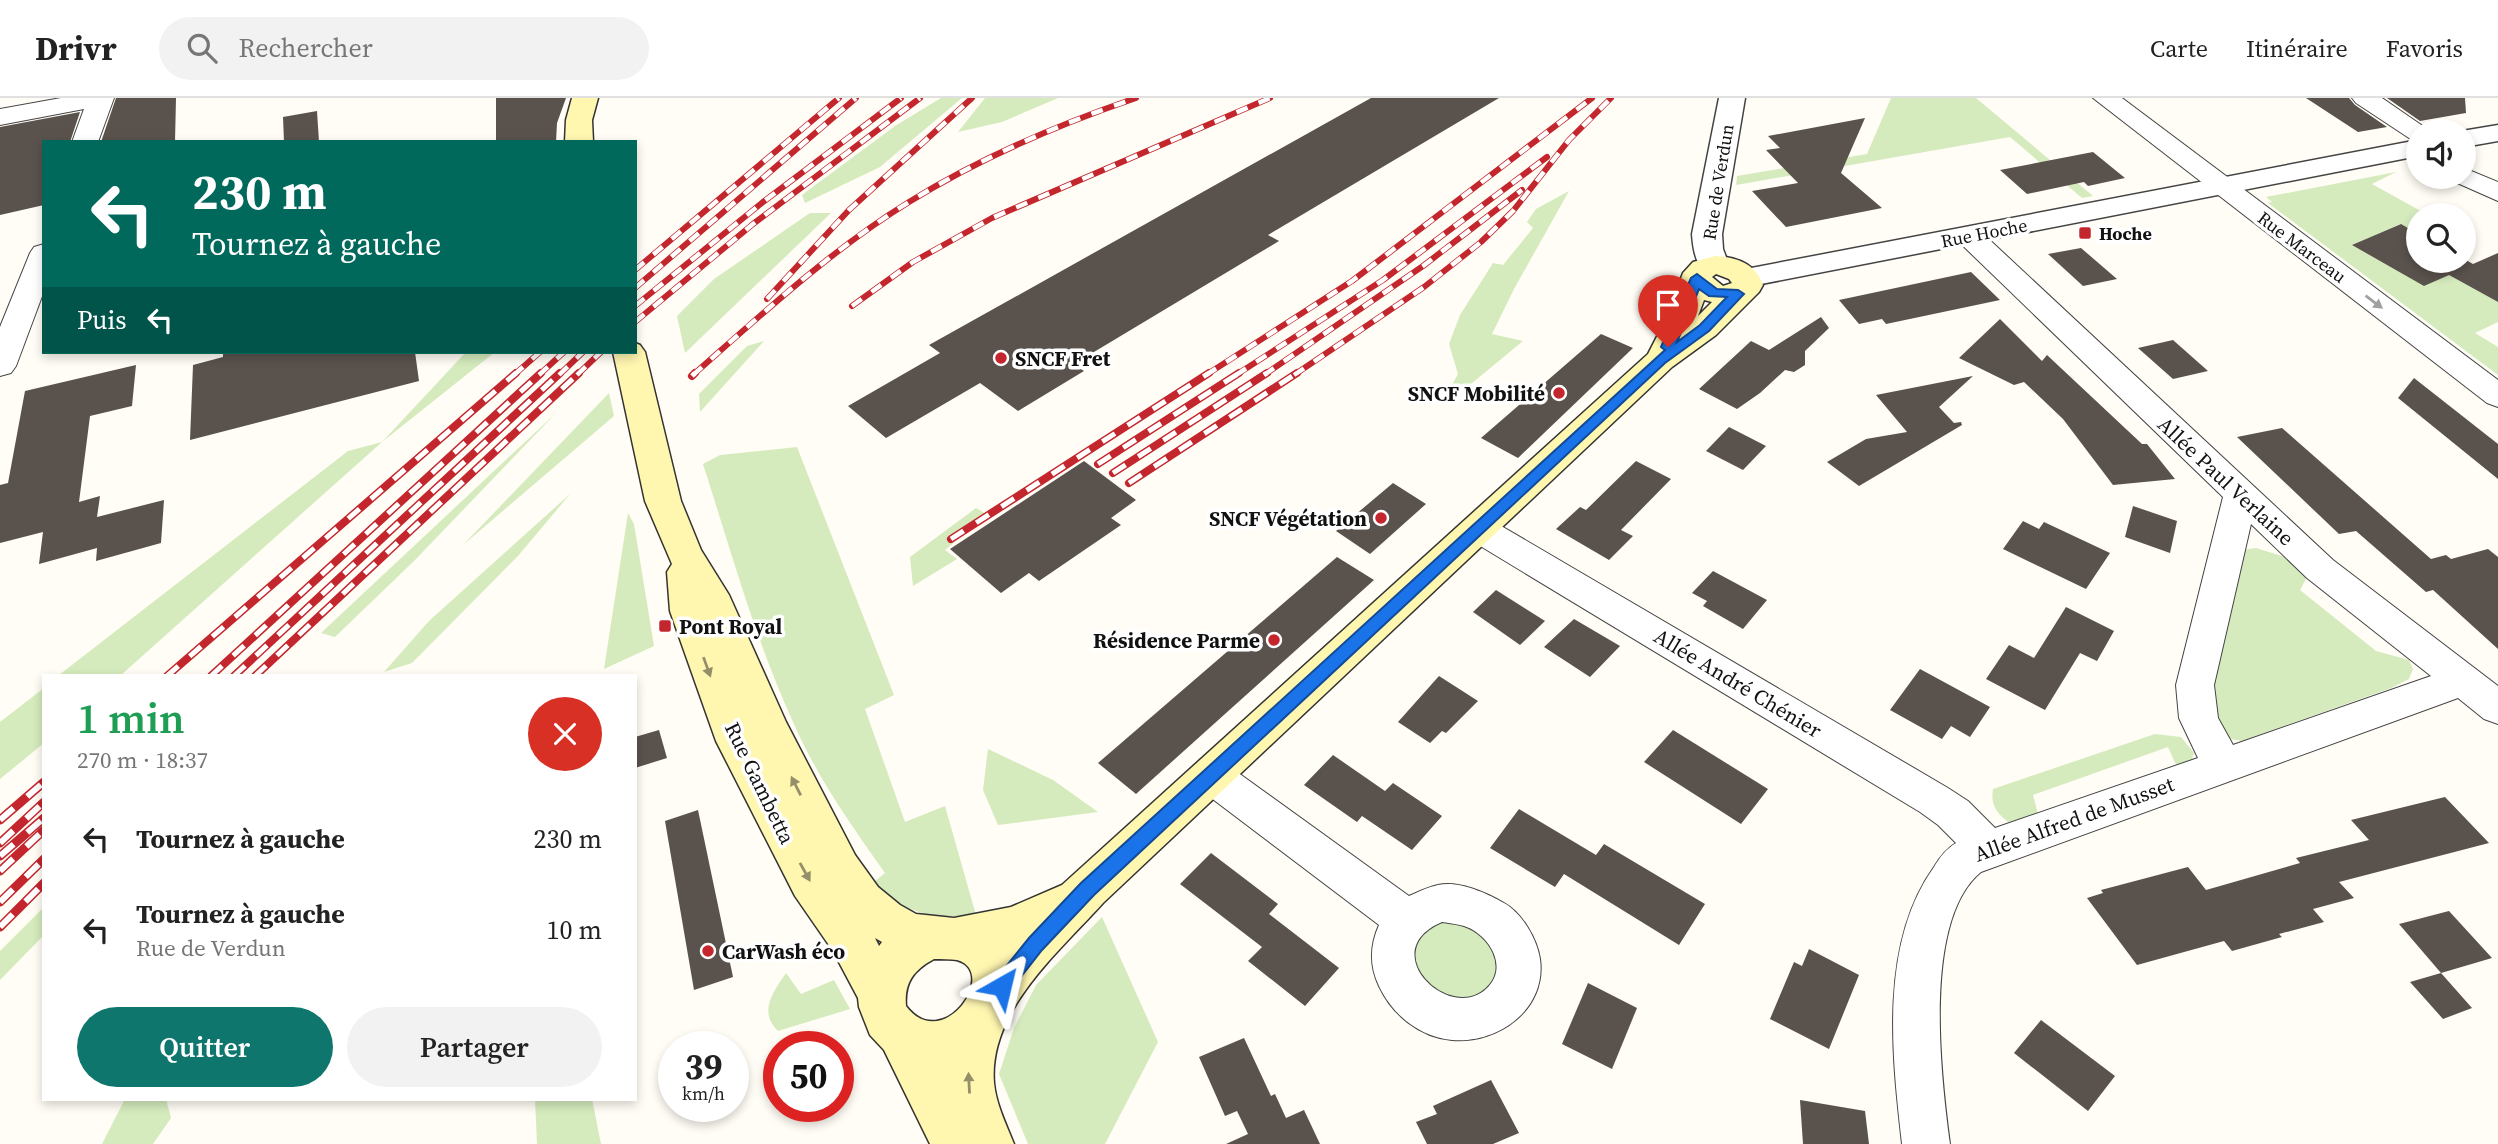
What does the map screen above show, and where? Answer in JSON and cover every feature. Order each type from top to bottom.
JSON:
[{"type":"main road","points":[[579,140],[579,120],[585,98]]},
{"type":"main road","points":[[1706,271],[1701,285],[1714,293],[1742,286]]},
{"type":"main road","points":[[1661,360],[1706,271]]},
{"type":"main road","points":[[902,1037],[924,1044],[940,1044],[956,1039],[989,1009],[1021,961],[1087,889],[1661,360],[1705,328],[1742,286]]},
{"type":"main road","name":"Rue Gambetta","points":[[629,354],[663,502],[684,553],[710,595],[765,724],[839,869],[862,901],[884,920],[909,933],[945,938]]},
{"type":"main road","name":"Rue Gambetta","points":[[684,553],[689,611],[737,741],[811,882],[844,929],[881,994]]},
{"type":"main road","points":[[956,1144],[924,1076],[902,1037],[891,1028],[884,1016],[881,994],[884,981],[895,962],[912,947],[945,938],[996,933],[1030,921],[1087,889]]},
{"type":"main road","points":[[945,938],[976,945],[990,959],[996,977],[989,1009],[971,1054],[968,1080],[972,1103],[989,1144]]},
{"type":"street","points":[[0,117],[101,98]]},
{"type":"street","points":[[86,140],[101,98]]},
{"type":"street","name":"Rue de Verdun","points":[[1706,271],[1707,234],[1732,98]]},
{"type":"street","name":"Rue Marceau","points":[[2106,98],[2498,396]]},
{"type":"street","points":[[2365,98],[2406,137]]},
{"type":"street","points":[[2476,137],[2498,133]]},
{"type":"street","name":"Rue Hoche","points":[[1742,286],[1969,236],[2406,148]]},
{"type":"street","points":[[2476,182],[2498,194]]},
{"type":"street","name":"Allée Paul Verlaine","points":[[1969,236],[2240,496],[2342,587],[2498,708]]},
{"type":"street","points":[[0,366],[14,297],[42,256]]},
{"type":"street","points":[[2224,765],[2199,720],[2195,685],[2240,496]]},
{"type":"street","name":"Allée André Chénier","points":[[1479,529],[1934,800],[1960,820],[1988,849]]},
{"type":"street","name":"Allée Alfred de Musset","points":[[1926,1144],[1918,1038],[1919,980],[1927,933],[1941,893],[1961,862],[1988,849],[2462,681]]},
{"type":"street","points":[[1212,776],[1407,920]]},
{"type":"green space","points":[[941,98],[962,98],[880,167],[805,203],[802,195],[895,126]]},
{"type":"green space","points":[[985,98],[1058,98],[1002,122],[958,132]]},
{"type":"green space","points":[[1891,98],[1976,98],[2093,196],[2082,198],[2010,137],[1736,185],[1737,176],[1867,154]]},
{"type":"green space","points":[[2396,172],[2372,184],[2406,203],[2406,227],[2400,224],[2353,245],[2406,262],[2406,273],[2449,275],[2498,302],[2498,322],[2475,333],[2498,347],[2498,375],[2268,203],[2272,202],[2266,197]]},
{"type":"green space","points":[[1569,191],[1492,334],[1523,341],[1454,398],[1446,395],[1458,374],[1449,344],[1460,315],[1493,263],[1503,265],[1533,228],[1527,222],[1536,209]]},
{"type":"green space","points":[[810,213],[831,213],[685,353],[677,316],[714,279]]},
{"type":"green space","points":[[764,341],[700,412],[699,394],[747,346]]},
{"type":"green space","points":[[464,354],[492,354],[382,442]]},
{"type":"green space","points":[[609,393],[614,416],[463,545]]},
{"type":"green space","points":[[557,412],[415,560],[335,637],[321,633]]},
{"type":"green space","points":[[382,442],[122,674],[60,674],[348,451]]},
{"type":"green space","points":[[797,447],[894,695],[865,709],[905,822],[945,806],[976,915],[948,916],[920,912],[896,902],[874,882],[885,873],[824,781],[779,691],[744,594],[703,464],[720,455]]},
{"type":"green space","points":[[570,494],[518,556],[412,663],[384,672],[429,621]]},
{"type":"green space","points":[[976,508],[988,515],[945,550],[957,559],[913,586],[910,557]]},
{"type":"green space","points":[[628,513],[634,524],[654,646],[604,669]]},
{"type":"green space","points":[[2256,548],[2285,557],[2307,577],[2300,590],[2376,651],[2409,660],[2413,669],[2409,679],[2391,688],[2242,741],[2222,734],[2207,697],[2242,550]]},
{"type":"green space","points":[[42,690],[42,745],[0,779],[0,722]]},
{"type":"green space","points":[[2155,734],[2181,737],[2194,753],[2192,759],[2176,765],[2168,747],[2033,795],[2038,814],[2011,824],[1994,805],[1993,789]]},
{"type":"green space","points":[[988,749],[1053,780],[1098,812],[998,825],[983,790]]},
{"type":"green space","points":[[42,909],[42,937],[0,980],[0,951]]},
{"type":"green space","points":[[1102,917],[1158,1042],[1105,1144],[1028,1144],[999,1074],[1014,1028],[1036,985]]},
{"type":"green space","points":[[1441,918],[1482,927],[1501,963],[1493,983],[1480,995],[1460,999],[1450,997],[1431,987],[1417,971],[1413,944]]},
{"type":"green space","points":[[786,973],[801,994],[834,980],[850,1009],[778,1031],[769,1017],[772,995]]},
{"type":"green space","points":[[124,1101],[167,1101],[171,1118],[153,1144],[102,1144]]},
{"type":"green space","points":[[535,1101],[592,1101],[601,1144],[537,1144]]},
{"type":"building","points":[[116,98],[176,98],[175,140],[102,140]]},
{"type":"building","points":[[496,98],[566,98],[557,123],[556,140],[496,140]]},
{"type":"building","points":[[1371,98],[1499,98],[1268,235],[1279,241],[1074,364],[1084,371],[1018,411],[980,383],[886,438],[848,406],[940,353],[929,345]]},
{"type":"building","points":[[2306,98],[2349,98],[2387,127],[2358,132]]},
{"type":"building","points":[[2387,98],[2465,98],[2466,113],[2417,119]]},
{"type":"building","points":[[317,111],[319,140],[284,140],[283,117]]},
{"type":"building","points":[[80,112],[71,140],[42,140],[42,205],[0,215],[0,127]]},
{"type":"building","points":[[1865,118],[1841,173],[1882,208],[1786,227],[1752,191],[1798,183],[1766,150],[1780,148],[1768,136]]},
{"type":"building","points":[[2093,152],[2125,178],[2088,186],[2084,182],[2027,194],[2000,170]]},
{"type":"building","points":[[2401,224],[2406,227],[2406,273],[2476,273],[2476,263],[2498,253],[2498,302],[2449,275],[2424,286],[2352,245]]},
{"type":"building","points":[[2081,248],[2117,279],[2083,286],[2048,254]]},
{"type":"building","points":[[1971,272],[2000,300],[1886,324],[1882,319],[1859,324],[1839,300]]},
{"type":"building","points":[[1821,317],[1829,328],[1805,351],[1805,365],[1794,372],[1785,370],[1737,409],[1699,389],[1751,341],[1769,350]]},
{"type":"building","points":[[2000,319],[2042,361],[2047,355],[2142,444],[2147,444],[2175,479],[2113,485],[2063,419],[2024,382],[2014,385],[1959,358]]},
{"type":"building","name":"SNCF Mobilité","points":[[1601,334],[1633,348],[1518,458],[1481,438]]},
{"type":"building","points":[[2173,340],[2208,371],[2173,379],[2138,348]]},
{"type":"building","points":[[223,354],[415,354],[419,381],[190,440],[193,365],[223,357]]},
{"type":"building","points":[[136,365],[132,406],[90,416],[79,502],[100,496],[97,517],[164,500],[161,543],[96,561],[97,548],[39,564],[43,532],[0,543],[0,485],[8,483],[25,391]]},
{"type":"building","points":[[1973,376],[1939,407],[1954,423],[1961,422],[1962,425],[1859,486],[1827,462],[1866,439],[1907,432],[1876,395]]},
{"type":"building","points":[[2414,378],[2498,444],[2498,479],[2398,398]]},
{"type":"building","points":[[1729,427],[1766,446],[1743,470],[1706,451]]},
{"type":"building","points":[[2282,428],[2431,559],[2446,555],[2451,559],[2488,549],[2498,557],[2498,649],[2433,590],[2426,592],[2356,531],[2339,534],[2237,437]]},
{"type":"building","points":[[1084,461],[1136,500],[1111,518],[1121,525],[1039,581],[1029,573],[1001,593],[950,549]]},
{"type":"building","points":[[1636,461],[1671,479],[1621,530],[1633,536],[1609,560],[1556,529],[1580,507],[1586,510]]},
{"type":"building","name":"SNCF Végétation","points":[[1393,483],[1426,504],[1370,554],[1336,531]]},
{"type":"building","points":[[2133,506],[2177,521],[2170,553],[2125,537]]},
{"type":"building","points":[[2023,521],[2039,529],[2044,522],[2110,553],[2086,589],[2003,549]]},
{"type":"building","name":"Résidence Parme","points":[[1337,557],[1374,580],[1136,794],[1098,763]]},
{"type":"building","points":[[1713,571],[1767,600],[1743,629],[1703,606],[1707,601],[1692,593]]},
{"type":"building","points":[[1496,590],[1545,621],[1520,645],[1473,612]]},
{"type":"building","points":[[2066,607],[2114,631],[2097,661],[2080,653],[2045,710],[1986,679],[2009,645],[2034,658]]},
{"type":"building","points":[[1574,619],[1620,646],[1590,677],[1544,647]]},
{"type":"building","points":[[1920,669],[1990,707],[1970,737],[1951,726],[1942,739],[1890,710]]},
{"type":"building","points":[[1439,676],[1478,701],[1446,733],[1442,731],[1430,743],[1398,722]]},
{"type":"building","points":[[659,730],[667,758],[637,767],[637,736]]},
{"type":"building","points":[[1673,730],[1768,789],[1741,824],[1644,762]]},
{"type":"building","points":[[1333,755],[1385,791],[1393,783],[1442,816],[1412,850],[1362,816],[1357,822],[1304,785]]},
{"type":"building","points":[[2445,797],[2489,843],[2339,882],[2354,898],[2313,909],[2324,922],[2279,934],[2282,937],[2232,951],[2224,941],[2137,965],[2087,898],[2103,893],[2101,890],[2188,867],[2206,890],[2300,863],[2296,858],[2369,840],[2351,820]]},
{"type":"building","points":[[1519,809],[1596,855],[1604,844],[1705,904],[1679,945],[1564,874],[1555,887],[1490,848]]},
{"type":"building","name":"CarWash éco","points":[[698,810],[733,977],[694,990],[665,821]]},
{"type":"building","points":[[1211,853],[1278,904],[1269,914],[1339,968],[1305,1006],[1248,961],[1262,947],[1180,884]]},
{"type":"building","points":[[2449,911],[2492,958],[2441,973],[2399,924]]},
{"type":"building","points":[[1809,949],[1859,975],[1829,1049],[1770,1019],[1794,962],[1802,966]]},
{"type":"building","points":[[2441,973],[2472,1008],[2443,1019],[2410,982]]},
{"type":"building","points":[[1588,983],[1637,1008],[1612,1069],[1562,1044]]},
{"type":"building","points":[[2041,1020],[2115,1076],[2088,1111],[2014,1053]]},
{"type":"building","points":[[1244,1038],[1271,1096],[1275,1094],[1286,1118],[1304,1110],[1320,1144],[1226,1144],[1248,1134],[1237,1111],[1225,1116],[1199,1057]]},
{"type":"building","points":[[1491,1080],[1519,1133],[1493,1144],[1427,1144],[1416,1122],[1437,1114],[1433,1106]]},
{"type":"building","points":[[1800,1100],[1865,1111],[1869,1144],[1803,1144]]},
{"type":"railway","points":[[637,268],[839,98]]},
{"type":"railway","points":[[637,286],[856,98]]},
{"type":"railway","points":[[637,304],[763,202],[901,98]]},
{"type":"railway","points":[[637,320],[753,224],[920,98]]},
{"type":"railway","points":[[767,299],[849,210],[972,98]]},
{"type":"railway","points":[[693,375],[825,262],[909,202],[963,171],[1020,144],[1077,119],[1136,98]]},
{"type":"railway","points":[[852,306],[913,262],[992,218],[1270,98]]},
{"type":"railway","points":[[1206,375],[1352,281],[1592,98]]},
{"type":"railway","points":[[1296,374],[1424,287],[1481,242],[1513,211],[1569,140],[1611,98]]},
{"type":"railway","points":[[1236,375],[1383,280],[1547,157]]},
{"type":"railway","points":[[1265,374],[1423,266],[1522,190]]},
{"type":"railway","points":[[514,375],[538,354]]},
{"type":"railway","points":[[539,375],[562,354]]},
{"type":"railway","points":[[559,375],[581,354]]},
{"type":"railway","points":[[577,375],[599,354]]},
{"type":"railway","points":[[169,674],[516,373]]},
{"type":"railway","points":[[213,674],[541,373]]},
{"type":"railway","points":[[236,674],[560,373]]},
{"type":"railway","points":[[257,674],[579,373]]},
{"type":"railway","points":[[951,539],[1209,373]]},
{"type":"railway","points":[[1098,464],[1239,373]]},
{"type":"railway","points":[[1113,473],[1265,374]]},
{"type":"railway","points":[[1129,483],[1296,374]]},
{"type":"railway","points":[[0,820],[42,784]]},
{"type":"railway","points":[[0,843],[42,804]]},
{"type":"railway","points":[[0,856],[42,820]]},
{"type":"railway","points":[[0,871],[42,832]]},
{"type":"railway","points":[[0,902],[42,861]]},
{"type":"railway","points":[[0,927],[42,885]]},
{"type":"place","name":"Hoche","points":[[2085,233]]},
{"type":"place","name":"SNCF Fret","points":[[1001,358]]},
{"type":"place","name":"SNCF Mobilité","points":[[1559,393]]},
{"type":"place","name":"SNCF Végétation","points":[[1381,518]]},
{"type":"place","name":"Pont Royal","points":[[665,626]]},
{"type":"place","name":"Résidence Parme","points":[[1274,640]]},
{"type":"place","name":"CarWash éco","points":[[708,951]]},
{"type":"route","points":[[1002,986],[1035,944],[1087,889],[1661,360],[1705,328],[1738,294],[1714,293],[1701,285],[1697,278],[1668,347]]}]
